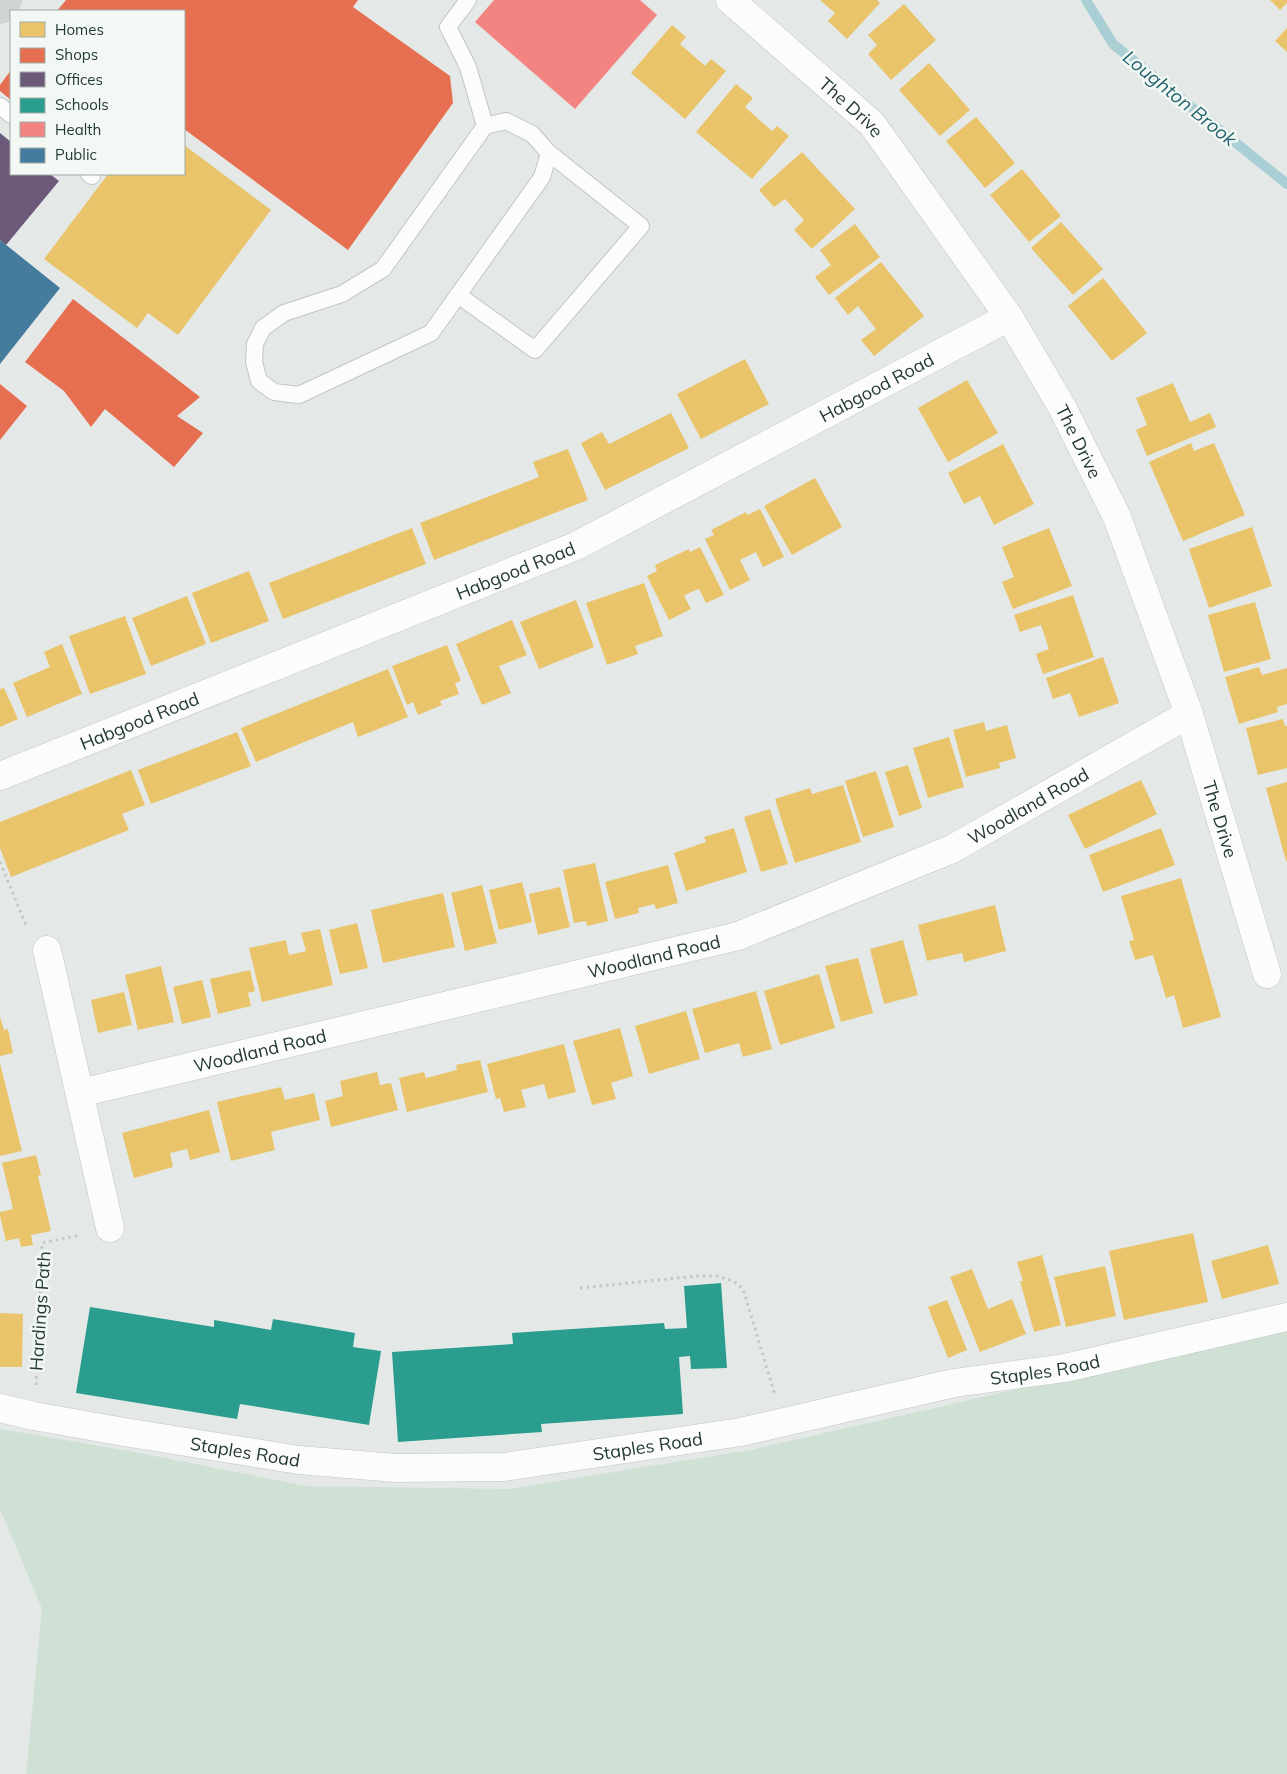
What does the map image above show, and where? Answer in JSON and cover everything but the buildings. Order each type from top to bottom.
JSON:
[{"type":"main road","points":[[0,9],[6,0]]},
{"type":"street","name":"The Drive","points":[[730,0],[872,124],[1009,317],[1062,407],[1117,518],[1189,714],[1267,974]]},
{"type":"street","name":"Habgood Road","points":[[0,776],[576,546],[1009,317]]},
{"type":"street","name":"Woodland Road","points":[[80,1093],[738,936],[952,849],[1189,714]]},
{"type":"street","points":[[47,950],[110,1228]]},
{"type":"street","name":"Staples Road","points":[[0,1408],[34,1416],[300,1460],[396,1468],[504,1467],[731,1433],[954,1383],[1064,1368],[1287,1317]]},
{"type":"lane","points":[[468,0],[448,27],[468,67],[486,126]]},
{"type":"lane","points":[[458,296],[535,350],[641,226],[549,153],[532,134],[506,121],[486,126],[383,269],[342,294],[284,313],[263,328],[255,344],[254,362],[259,381],[274,392],[299,395],[431,333],[542,177],[549,153]]},
{"type":"path","points":[[0,862],[37,955],[47,950]]},
{"type":"path","name":"Hardings Path","points":[[34,1416],[42,1243],[110,1228]]},
{"type":"path","points":[[580,1288],[697,1276],[718,1276],[733,1281],[743,1289],[783,1422]]},
{"type":"green space","points":[[1287,1328],[1287,1774],[26,1774],[42,1609],[0,1509],[0,1429],[124,1450],[306,1486],[509,1489],[750,1450]]},
{"type":"waterway","name":"Loughton Brook","points":[[1086,0],[1113,44],[1287,184]]}]
